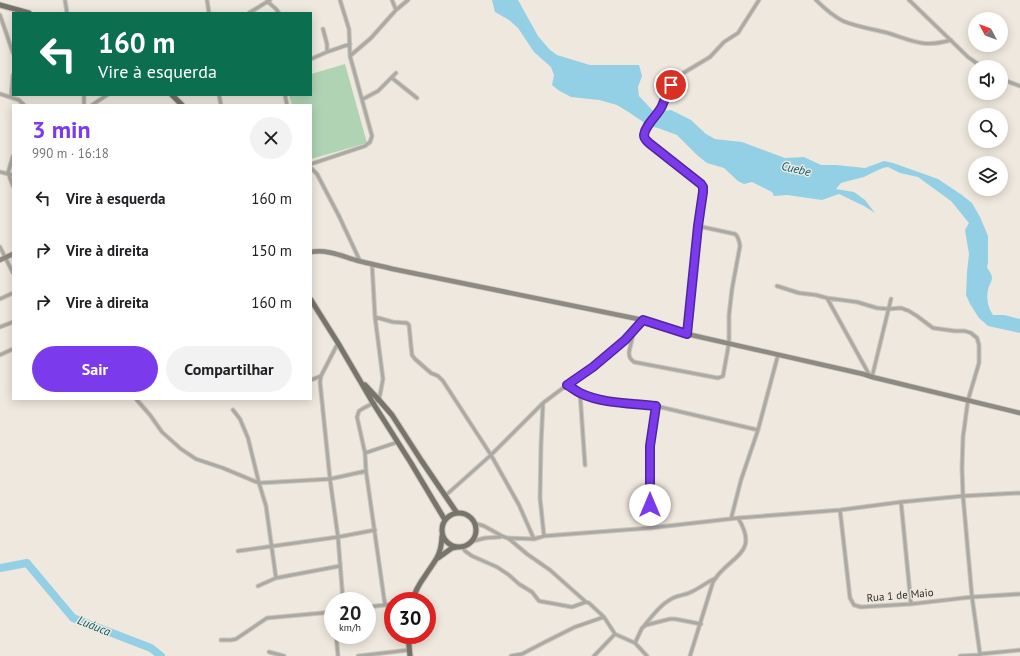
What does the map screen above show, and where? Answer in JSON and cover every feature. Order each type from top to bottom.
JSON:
[{"type":"main road","points":[[0,5],[25,12]]},
{"type":"main road","points":[[173,96],[181,104]]},
{"type":"main road","points":[[312,252],[328,252],[400,271],[643,320],[687,334],[1020,413]]},
{"type":"main road","points":[[0,260],[12,254]]},
{"type":"main road","points":[[312,302],[445,520]]},
{"type":"main road","points":[[360,380],[392,415],[457,513]]},
{"type":"main road","points":[[415,592],[441,550],[442,529],[445,520],[452,514],[457,513],[462,513],[471,518],[474,523],[475,533],[470,542],[452,548],[437,558]]},
{"type":"main road","points":[[442,534],[451,545],[460,546]]},
{"type":"street","points":[[65,0],[68,12]]},
{"type":"street","points":[[207,0],[209,12]]},
{"type":"street","points":[[312,164],[366,146],[370,142],[372,136],[350,56],[349,29],[340,0]]},
{"type":"street","points":[[392,0],[396,10]]},
{"type":"street","points":[[350,56],[371,38],[396,10],[408,0]]},
{"type":"street","points":[[687,334],[703,187],[645,139],[644,136],[647,128],[662,106],[673,82],[680,75],[710,57],[724,42],[738,33],[759,0]]},
{"type":"street","points":[[816,0],[843,21],[887,33],[912,42],[931,44],[951,40]]},
{"type":"street","points":[[910,0],[972,60]]},
{"type":"street","points":[[251,12],[268,1],[278,12]]},
{"type":"street","points":[[0,15],[12,50]]},
{"type":"street","points":[[324,29],[327,52]]},
{"type":"street","points":[[312,58],[317,55],[350,44]]},
{"type":"street","points":[[362,99],[378,91],[396,73]]},
{"type":"street","points":[[392,78],[417,98]]},
{"type":"street","points":[[1008,82],[1020,86]]},
{"type":"street","points":[[11,97],[12,86]]},
{"type":"street","points":[[0,94],[19,100],[23,104]]},
{"type":"street","points":[[94,104],[106,96]]},
{"type":"street","points":[[8,174],[12,167]]},
{"type":"street","points":[[312,169],[317,174],[360,261]]},
{"type":"street","points":[[1,173],[12,175]]},
{"type":"street","points":[[8,174],[12,184]]},
{"type":"street","points":[[634,331],[629,356],[634,362],[718,378],[723,376],[729,343],[729,315],[740,246],[739,240],[734,234],[698,226]]},
{"type":"street","points":[[0,247],[12,271]]},
{"type":"street","points":[[372,264],[375,317],[382,379],[379,400],[359,411],[357,417],[365,453],[366,471],[384,598]]},
{"type":"street","points":[[777,286],[799,293],[857,302],[877,308],[901,308],[918,316],[934,328],[954,332],[964,331],[971,333],[977,338],[979,345],[979,363],[968,400],[963,436],[962,468],[972,597],[980,655]]},
{"type":"street","points":[[0,299],[12,293]]},
{"type":"street","points":[[827,298],[871,377]]},
{"type":"street","points":[[871,377],[891,299]]},
{"type":"street","points":[[375,317],[394,322],[407,323],[409,325],[412,355],[431,373],[438,376],[443,381],[492,455],[519,505],[534,539]]},
{"type":"street","points":[[445,496],[492,455],[543,403],[598,363],[625,340],[643,320]]},
{"type":"street","points":[[0,327],[12,322]]},
{"type":"street","points":[[338,343],[321,376],[320,382],[330,479],[338,537],[341,592]]},
{"type":"street","points":[[0,355],[12,349]]},
{"type":"street","points":[[731,519],[741,480],[758,430],[778,355]]},
{"type":"street","points":[[312,380],[321,376]]},
{"type":"street","points":[[567,385],[580,393],[595,398],[656,406],[758,430]]},
{"type":"street","points":[[580,393],[585,465]]},
{"type":"street","points":[[137,400],[162,432],[181,449],[196,459],[223,468],[259,483],[330,479],[366,471]]},
{"type":"street","points":[[543,403],[540,498],[544,536]]},
{"type":"street","points":[[650,528],[650,446],[656,406]]},
{"type":"street","points":[[233,410],[240,419],[248,438],[266,506],[276,578]]},
{"type":"street","points":[[365,453],[398,442]]},
{"type":"street","points":[[507,538],[534,539],[544,536],[650,528],[738,518],[840,510],[963,496],[1020,493]]},
{"type":"street","points":[[901,502],[911,604]]},
{"type":"street","name":"Rua 1 de Maio","points":[[840,510],[850,598],[854,605],[860,608],[1020,594]]},
{"type":"street","points":[[635,643],[644,626],[668,601],[677,596],[690,593],[716,578],[740,555],[744,550],[746,543],[745,532],[738,518]]},
{"type":"street","points":[[474,523],[484,526],[507,538],[550,570],[604,617],[615,634],[635,643],[647,656]]},
{"type":"street","points":[[238,551],[338,537],[375,530]]},
{"type":"street","points":[[470,542],[502,536]]},
{"type":"street","points":[[460,546],[472,556],[497,567],[509,575],[519,584],[532,592],[539,601],[572,607],[586,602]]},
{"type":"street","points":[[258,586],[276,578],[340,566]]},
{"type":"street","points":[[690,656],[716,578]]},
{"type":"street","points":[[221,640],[236,639],[267,618],[324,613]]},
{"type":"street","points":[[511,656],[522,654],[575,627],[604,617]]},
{"type":"street","points":[[644,626],[675,619],[701,624]]},
{"type":"street","points":[[594,656],[615,634]]},
{"type":"street","points":[[337,644],[338,656]]},
{"type":"street","points":[[960,656],[1020,650]]},
{"type":"street","points":[[270,652],[284,656]]},
{"type":"street","points":[[358,656],[410,653]]},
{"type":"green space","points":[[345,64],[367,143],[312,159],[312,104],[292,104],[289,96],[312,96],[312,74]]},
{"type":"water","name":"Cuebe","points":[[492,0],[518,0],[538,36],[550,50],[557,55],[590,65],[639,65],[642,76],[638,87],[639,96],[654,112],[671,110],[691,120],[706,134],[715,139],[742,142],[785,158],[804,157],[821,165],[865,168],[884,161],[938,179],[972,203],[980,217],[988,236],[987,268],[992,278],[987,293],[987,300],[991,312],[993,315],[1004,315],[1020,319],[1020,333],[988,326],[979,318],[966,295],[969,254],[965,230],[969,223],[951,201],[918,177],[900,173],[888,167],[864,177],[841,183],[836,189],[854,192],[865,200],[875,213],[839,194],[822,200],[787,195],[774,196],[772,192],[752,182],[744,184],[738,181],[724,168],[707,163],[677,135],[649,126],[617,105],[599,100],[571,97],[558,90],[552,85],[554,75],[551,67],[534,52],[518,28],[509,20],[495,12]]},
{"type":"waterway","name":"Luáuca","points":[[0,568],[27,563],[73,618],[151,648],[161,656]]},
{"type":"route","points":[[650,505],[650,446],[656,406],[595,398],[580,393],[567,385],[593,367],[625,340],[643,320],[687,334],[703,187],[649,143],[644,136],[647,128],[662,106],[671,85]]}]
